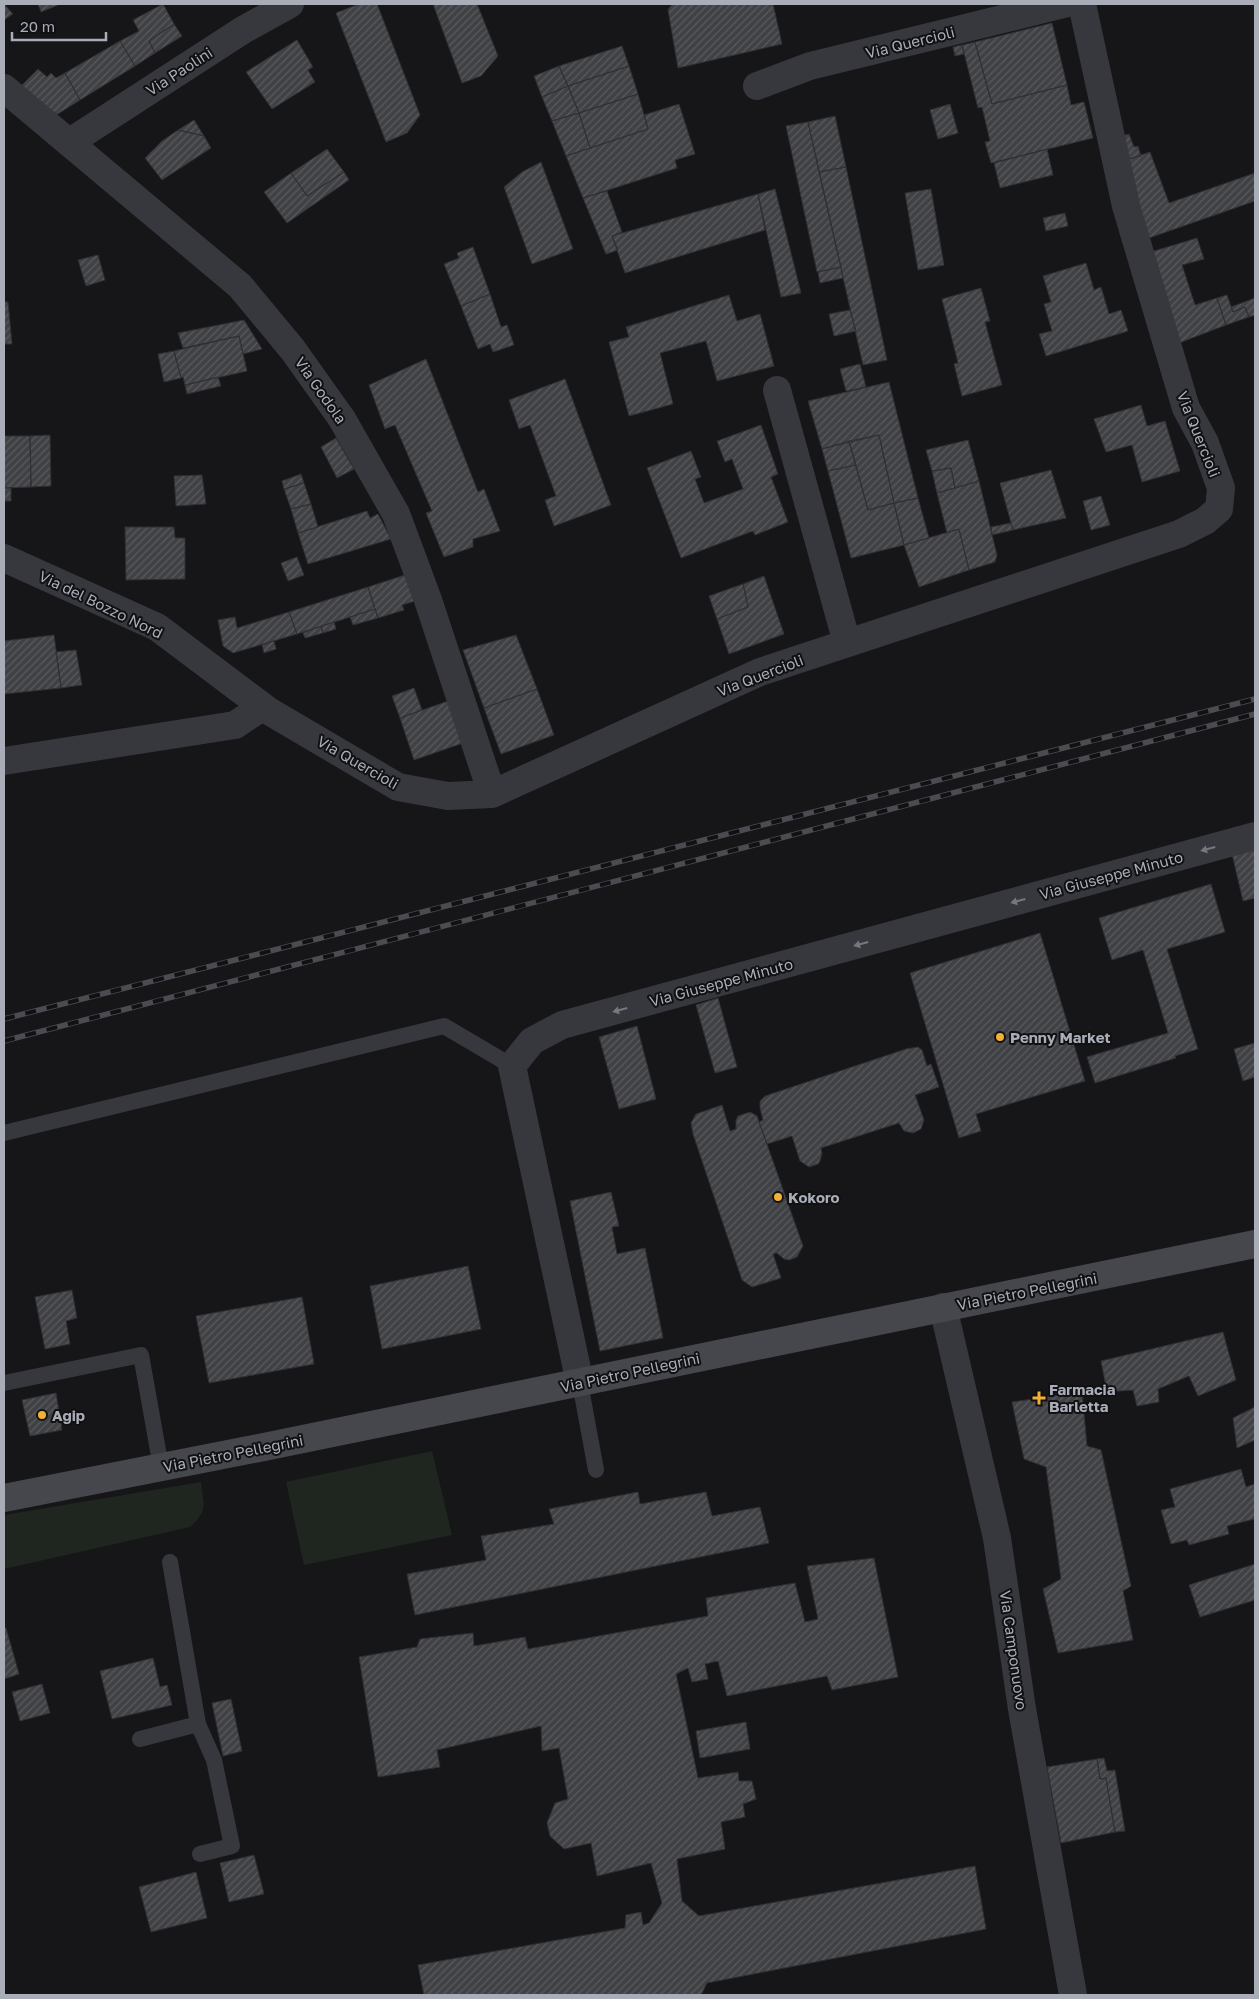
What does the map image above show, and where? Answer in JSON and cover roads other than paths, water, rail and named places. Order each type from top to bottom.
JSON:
[{"type":"main road","name":"Via Pietro Pellegrini","points":[[4,1498],[580,1383],[1255,1244]]},
{"type":"street","name":"Via Paolini","points":[[70,142],[243,30],[290,4]]},
{"type":"street","name":"Via Quercioli","points":[[758,86],[810,66],[1064,4]]},
{"type":"street","name":"Via Quercioli","points":[[266,709],[398,787],[448,796],[492,794],[760,672],[1179,534],[1206,521],[1219,510],[1221,488],[1205,443],[1186,408],[1126,206],[1082,4]]},
{"type":"street","name":"Via Godola","points":[[4,88],[240,286],[293,350],[342,419],[396,514],[428,600],[492,794]]},
{"type":"street","points":[[777,390],[847,643]]},
{"type":"street","name":"Via del Bozzo Nord","points":[[4,558],[157,627],[266,709]]},
{"type":"street","points":[[4,761],[235,725],[262,707],[266,709]]},
{"type":"street","name":"Via Giuseppe Minuto","points":[[512,1066],[532,1041],[562,1025],[1255,836]]},
{"type":"street","points":[[512,1066],[580,1383]]},
{"type":"street","name":"Via Camponuovo","points":[[943,1308],[998,1538],[1022,1709],[1073,1995]]},
{"type":"lane","points":[[4,1133],[444,1026],[512,1066]]},
{"type":"lane","points":[[4,1383],[141,1355],[161,1467]]},
{"type":"lane","points":[[580,1383],[596,1470]]},
{"type":"lane","points":[[170,1562],[198,1724],[214,1760],[232,1846],[200,1854]]},
{"type":"lane","points":[[140,1739],[198,1724]]},
{"type":"railway","points":[[4,1019],[1255,699]]},
{"type":"railway","points":[[4,1041],[1255,714]]},
{"type":"place","name":"Penny Market","points":[[1000,1037]]},
{"type":"place","name":"Kokoro","points":[[778,1197]]},
{"type":"place","name":"Farmacia Barletta","points":[[1039,1398]]},
{"type":"place","name":"Agip","points":[[42,1415]]}]
